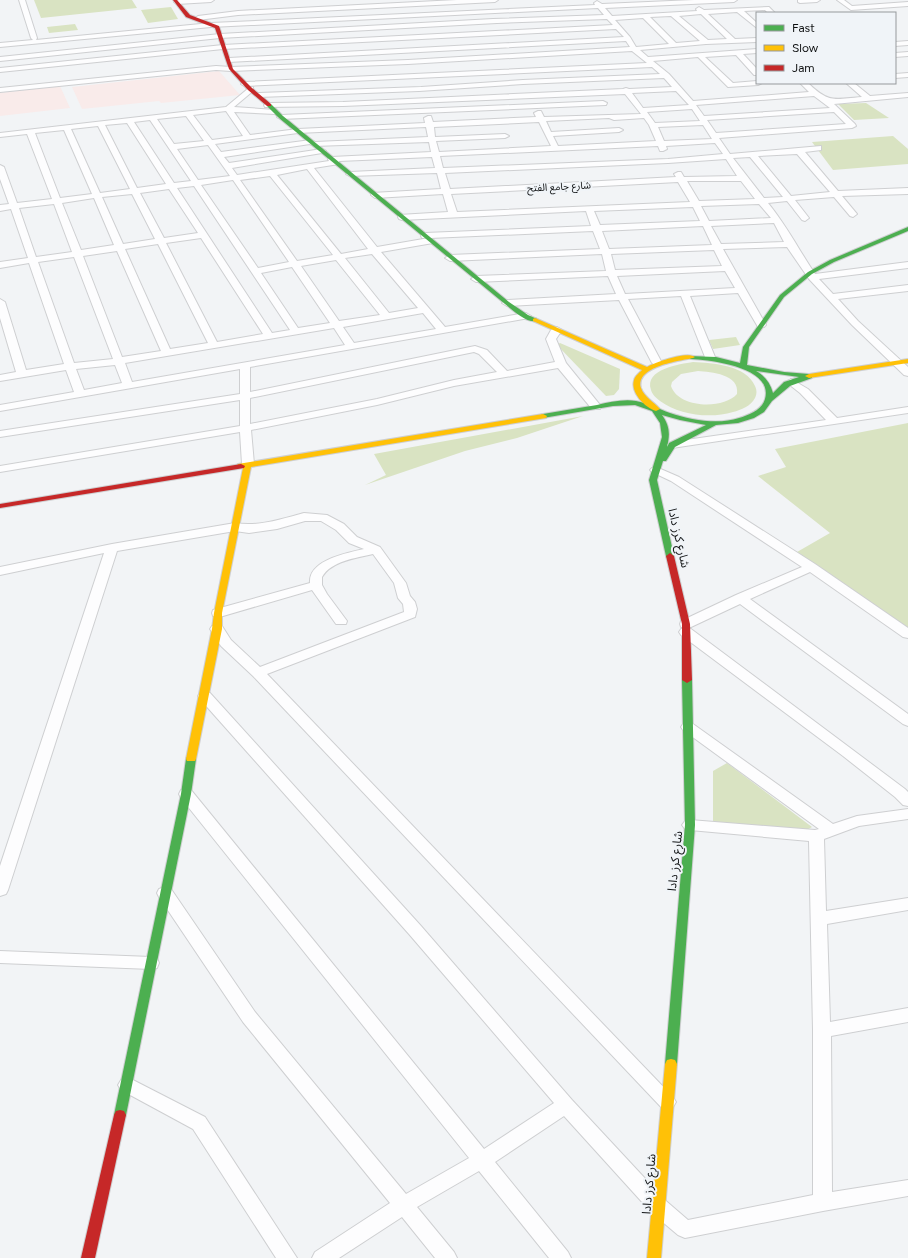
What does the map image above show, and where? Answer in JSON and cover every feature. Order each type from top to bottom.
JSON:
[{"type":"main road","points":[[176,1],[187,13],[217,27],[226,58],[248,86],[268,105],[476,279],[526,316],[646,369]]},
{"type":"main road","points":[[710,357],[739,349],[761,325],[782,296],[832,261],[908,229]]},
{"type":"main road","points":[[739,349],[743,366]]},
{"type":"main road","points":[[613,404],[628,398],[637,387],[639,377],[646,369],[657,363],[679,358],[710,357],[727,360],[756,373],[766,381],[771,390],[770,399]]},
{"type":"main road","points":[[0,506],[613,404],[635,403],[682,419],[714,423],[733,421],[758,413],[782,387],[791,382],[809,376],[908,361]]},
{"type":"main road","points":[[743,366],[784,374],[809,376]]},
{"type":"main road","points":[[637,387],[642,399],[655,409],[664,423],[666,437],[656,470]]},
{"type":"main road","points":[[656,470],[672,444],[714,423]]},
{"type":"main road","points":[[88,1258],[127,1085],[186,794],[192,755],[205,696],[217,629],[218,613],[248,464]]},
{"type":"main road","name":"شارع كرز دادا","points":[[654,1258],[690,825],[686,628],[653,480],[656,470]]},
{"type":"street","points":[[22,0],[34,38]]},
{"type":"street","points":[[176,1],[212,0]]},
{"type":"street","points":[[206,10],[381,0]]},
{"type":"street","points":[[482,0],[556,149]]},
{"type":"street","points":[[0,45],[184,22],[187,13],[238,13],[393,2],[495,0]]},
{"type":"street","points":[[594,0],[628,39],[634,49],[655,65],[692,105],[743,178],[762,200],[811,275],[896,363],[908,373]]},
{"type":"street","points":[[0,41],[211,25],[734,0]]},
{"type":"street","points":[[800,1],[817,0]]},
{"type":"street","points":[[840,0],[851,8],[908,4]]},
{"type":"street","points":[[692,1],[734,42]]},
{"type":"street","points":[[393,2],[412,77],[418,89],[430,125],[435,154],[453,214]]},
{"type":"street","points":[[0,59],[220,36],[645,16],[767,8],[771,12]]},
{"type":"street","points":[[739,10],[756,25]]},
{"type":"street","points":[[673,14],[706,42]]},
{"type":"street","points":[[645,16],[674,45]]},
{"type":"street","points":[[0,90],[216,68],[226,58],[402,38],[618,27]]},
{"type":"street","points":[[100,33],[120,77]]},
{"type":"street","points":[[0,70],[628,39]]},
{"type":"street","points":[[226,58],[334,64],[408,62],[634,49],[706,42],[756,40]]},
{"type":"street","points":[[896,44],[908,43]]},
{"type":"street","points":[[647,59],[756,51]]},
{"type":"street","points":[[737,52],[756,72]]},
{"type":"street","points":[[896,55],[908,54]]},
{"type":"street","points":[[699,55],[731,85],[756,83]]},
{"type":"street","points":[[896,63],[908,62]]},
{"type":"street","points":[[334,64],[339,92],[347,114]]},
{"type":"street","points":[[228,109],[248,86],[336,79],[412,77],[655,65]]},
{"type":"street","points":[[896,76],[908,75]]},
{"type":"street","points":[[259,95],[418,89],[522,82],[666,76]]},
{"type":"street","points":[[0,208],[272,173],[309,167],[334,160],[661,143],[852,126],[828,102],[815,94],[805,84]]},
{"type":"street","points":[[851,84],[868,98]]},
{"type":"street","points":[[268,105],[343,104],[529,94],[678,89]]},
{"type":"street","points":[[626,90],[653,125],[668,161],[682,179],[719,247],[728,268],[761,325]]},
{"type":"street","points":[[597,92],[619,130],[625,145]]},
{"type":"street","points":[[173,147],[298,131],[612,117],[692,105],[815,94]]},
{"type":"street","points":[[828,102],[908,95]]},
{"type":"street","points":[[0,135],[228,109],[278,114],[347,114],[603,103]]},
{"type":"street","points":[[228,109],[248,138]]},
{"type":"street","points":[[653,125],[835,110]]},
{"type":"street","points":[[188,113],[227,166],[352,347]]},
{"type":"street","points":[[152,117],[256,270],[296,332]]},
{"type":"street","points":[[129,120],[269,336]]},
{"type":"street","points":[[499,121],[511,150]]},
{"type":"street","points":[[100,123],[214,345]]},
{"type":"street","points":[[66,127],[167,353]]},
{"type":"street","points":[[548,134],[619,130]]},
{"type":"street","points":[[30,131],[128,385]]},
{"type":"street","points":[[218,155],[313,143],[505,136]]},
{"type":"street","points":[[350,174],[668,161],[799,151],[818,148]]},
{"type":"street","points":[[227,166],[322,151]]},
{"type":"street","points":[[799,151],[853,214]]},
{"type":"street","points":[[752,154],[805,218]]},
{"type":"street","points":[[0,167],[80,394]]},
{"type":"street","points":[[309,167],[374,250],[443,331]]},
{"type":"street","points":[[272,173],[386,316]]},
{"type":"street","name":"شارع جامع الفتح","points":[[375,195],[682,179],[743,178]]},
{"type":"street","points":[[402,217],[696,204],[835,194],[908,191]]},
{"type":"street","points":[[588,209],[606,252],[611,273],[657,363]]},
{"type":"street","points":[[256,270],[374,250],[428,239],[776,220]]},
{"type":"street","points":[[0,265],[204,235]]},
{"type":"street","points":[[450,258],[790,244]]},
{"type":"street","points":[[811,275],[908,265]]},
{"type":"street","points":[[476,279],[728,268]]},
{"type":"street","points":[[831,297],[908,288]]},
{"type":"street","points":[[507,303],[741,290]]},
{"type":"street","points":[[684,294],[710,357]]},
{"type":"street","points":[[0,302],[22,374]]},
{"type":"street","points":[[0,378],[119,361],[425,310]]},
{"type":"street","points":[[0,408],[526,316]]},
{"type":"street","points":[[557,330],[554,332],[551,339],[561,364],[596,406]]},
{"type":"street","points":[[0,434],[245,396],[475,349],[483,352],[505,375]]},
{"type":"street","points":[[0,469],[245,428],[377,402],[460,382],[561,364]]},
{"type":"street","points":[[245,365],[245,428],[248,464]]},
{"type":"street","points":[[791,382],[804,391],[834,422]]},
{"type":"street","points":[[672,444],[834,422],[908,410]]},
{"type":"street","points":[[656,470],[675,479],[811,567],[908,634]]},
{"type":"street","points":[[1,573],[112,548],[235,526],[249,529],[277,525],[304,517],[323,518],[340,527],[353,540],[376,550],[400,583],[404,598],[409,602],[410,614],[258,673]]},
{"type":"street","points":[[0,890],[112,548]]},
{"type":"street","points":[[340,621],[316,585],[315,577],[317,571],[327,564],[376,550]]},
{"type":"street","points":[[811,567],[740,598],[686,628],[900,792],[908,801]]},
{"type":"street","points":[[218,613],[316,585]]},
{"type":"street","points":[[740,598],[908,721]]},
{"type":"street","points":[[217,629],[226,643],[258,673],[668,1104]]},
{"type":"street","points":[[205,696],[415,930],[566,1105],[659,1207],[685,1229],[824,1202],[908,1188]]},
{"type":"street","points":[[688,727],[823,833]]},
{"type":"street","points":[[186,794],[561,1258]]},
{"type":"street","points":[[690,825],[823,833],[857,821],[908,814]]},
{"type":"street","points":[[823,833],[818,919],[822,1030],[824,1202]]},
{"type":"street","points":[[165,893],[249,1017],[447,1258]]},
{"type":"street","points":[[818,919],[908,904]]},
{"type":"street","points":[[0,957],[151,963]]},
{"type":"street","points":[[822,1030],[908,1015]]},
{"type":"street","points":[[127,1085],[199,1123],[287,1258]]},
{"type":"street","points":[[322,1258],[404,1205],[482,1160],[566,1105]]},
{"type":"shaded area","points":[[219,71],[240,95],[82,109],[72,87]]},
{"type":"shaded area","points":[[60,86],[70,108],[0,116],[0,93]]},
{"type":"green space","points":[[34,0],[132,0],[137,8],[41,18]]},
{"type":"green space","points":[[171,7],[178,19],[148,23],[141,10]]},
{"type":"green space","points":[[75,24],[78,30],[49,33],[47,27]]},
{"type":"green space","points":[[866,103],[889,118],[854,120],[838,104]]},
{"type":"green space","points":[[893,136],[908,149],[908,164],[833,170],[812,142]]},
{"type":"green space","points":[[736,337],[740,345],[713,349],[709,340]]},
{"type":"green space","points":[[560,343],[620,369],[619,389],[614,395],[606,396],[557,345]]},
{"type":"green space","points":[[693,362],[719,364],[737,369],[751,379],[756,389],[755,398],[751,403],[742,409],[724,414],[705,415],[676,410],[654,396],[650,383],[658,372],[672,366]],"holes":[[[698,371],[724,375],[734,382],[737,387],[737,394],[722,403],[712,404],[701,404],[682,399],[675,393],[671,386],[672,382],[681,374]]]},
{"type":"green space","points":[[583,416],[517,438],[465,451],[365,485],[386,475],[374,454]]},
{"type":"green space","points":[[908,423],[908,628],[797,552],[830,533],[758,476],[786,467],[775,449]]},
{"type":"green space","points":[[727,763],[812,827],[805,831],[713,823],[713,771]]},
{"type":"traffic: fast","points":[[269,105],[281,117],[507,303],[526,316],[535,320]]},
{"type":"traffic: fast","points":[[770,399],[787,384],[809,376],[784,374],[743,366],[746,347],[782,296],[810,273],[832,261],[908,229]]},
{"type":"traffic: fast","points":[[656,409],[667,414],[694,421],[724,423],[751,417],[761,410],[768,402],[770,394],[768,386],[756,373],[747,368],[721,360],[691,357]]},
{"type":"traffic: fast","points":[[543,416],[613,404],[635,403],[655,409],[664,423],[666,437],[653,480],[670,556]]},
{"type":"traffic: fast","points":[[663,459],[672,445],[715,423]]},
{"type":"traffic: fast","points":[[671,1064],[690,825],[687,680]]},
{"type":"traffic: fast","points":[[120,1115],[186,794],[191,759]]},
{"type":"traffic: slow","points":[[535,320],[646,369]]},
{"type":"traffic: slow","points":[[656,409],[642,397],[637,387],[638,379],[644,372],[654,366],[691,357]]},
{"type":"traffic: slow","points":[[809,376],[908,361]]},
{"type":"traffic: slow","points":[[241,466],[543,416]]},
{"type":"traffic: slow","points":[[191,759],[248,464]]},
{"type":"traffic: slow","points":[[654,1258],[671,1064]]},
{"type":"traffic: jam","points":[[175,0],[188,16],[217,27],[231,69],[250,89],[269,105]]},
{"type":"traffic: jam","points":[[0,506],[241,466]]},
{"type":"traffic: jam","points":[[670,556],[686,624],[687,680]]},
{"type":"traffic: jam","points":[[88,1258],[120,1115]]}]
